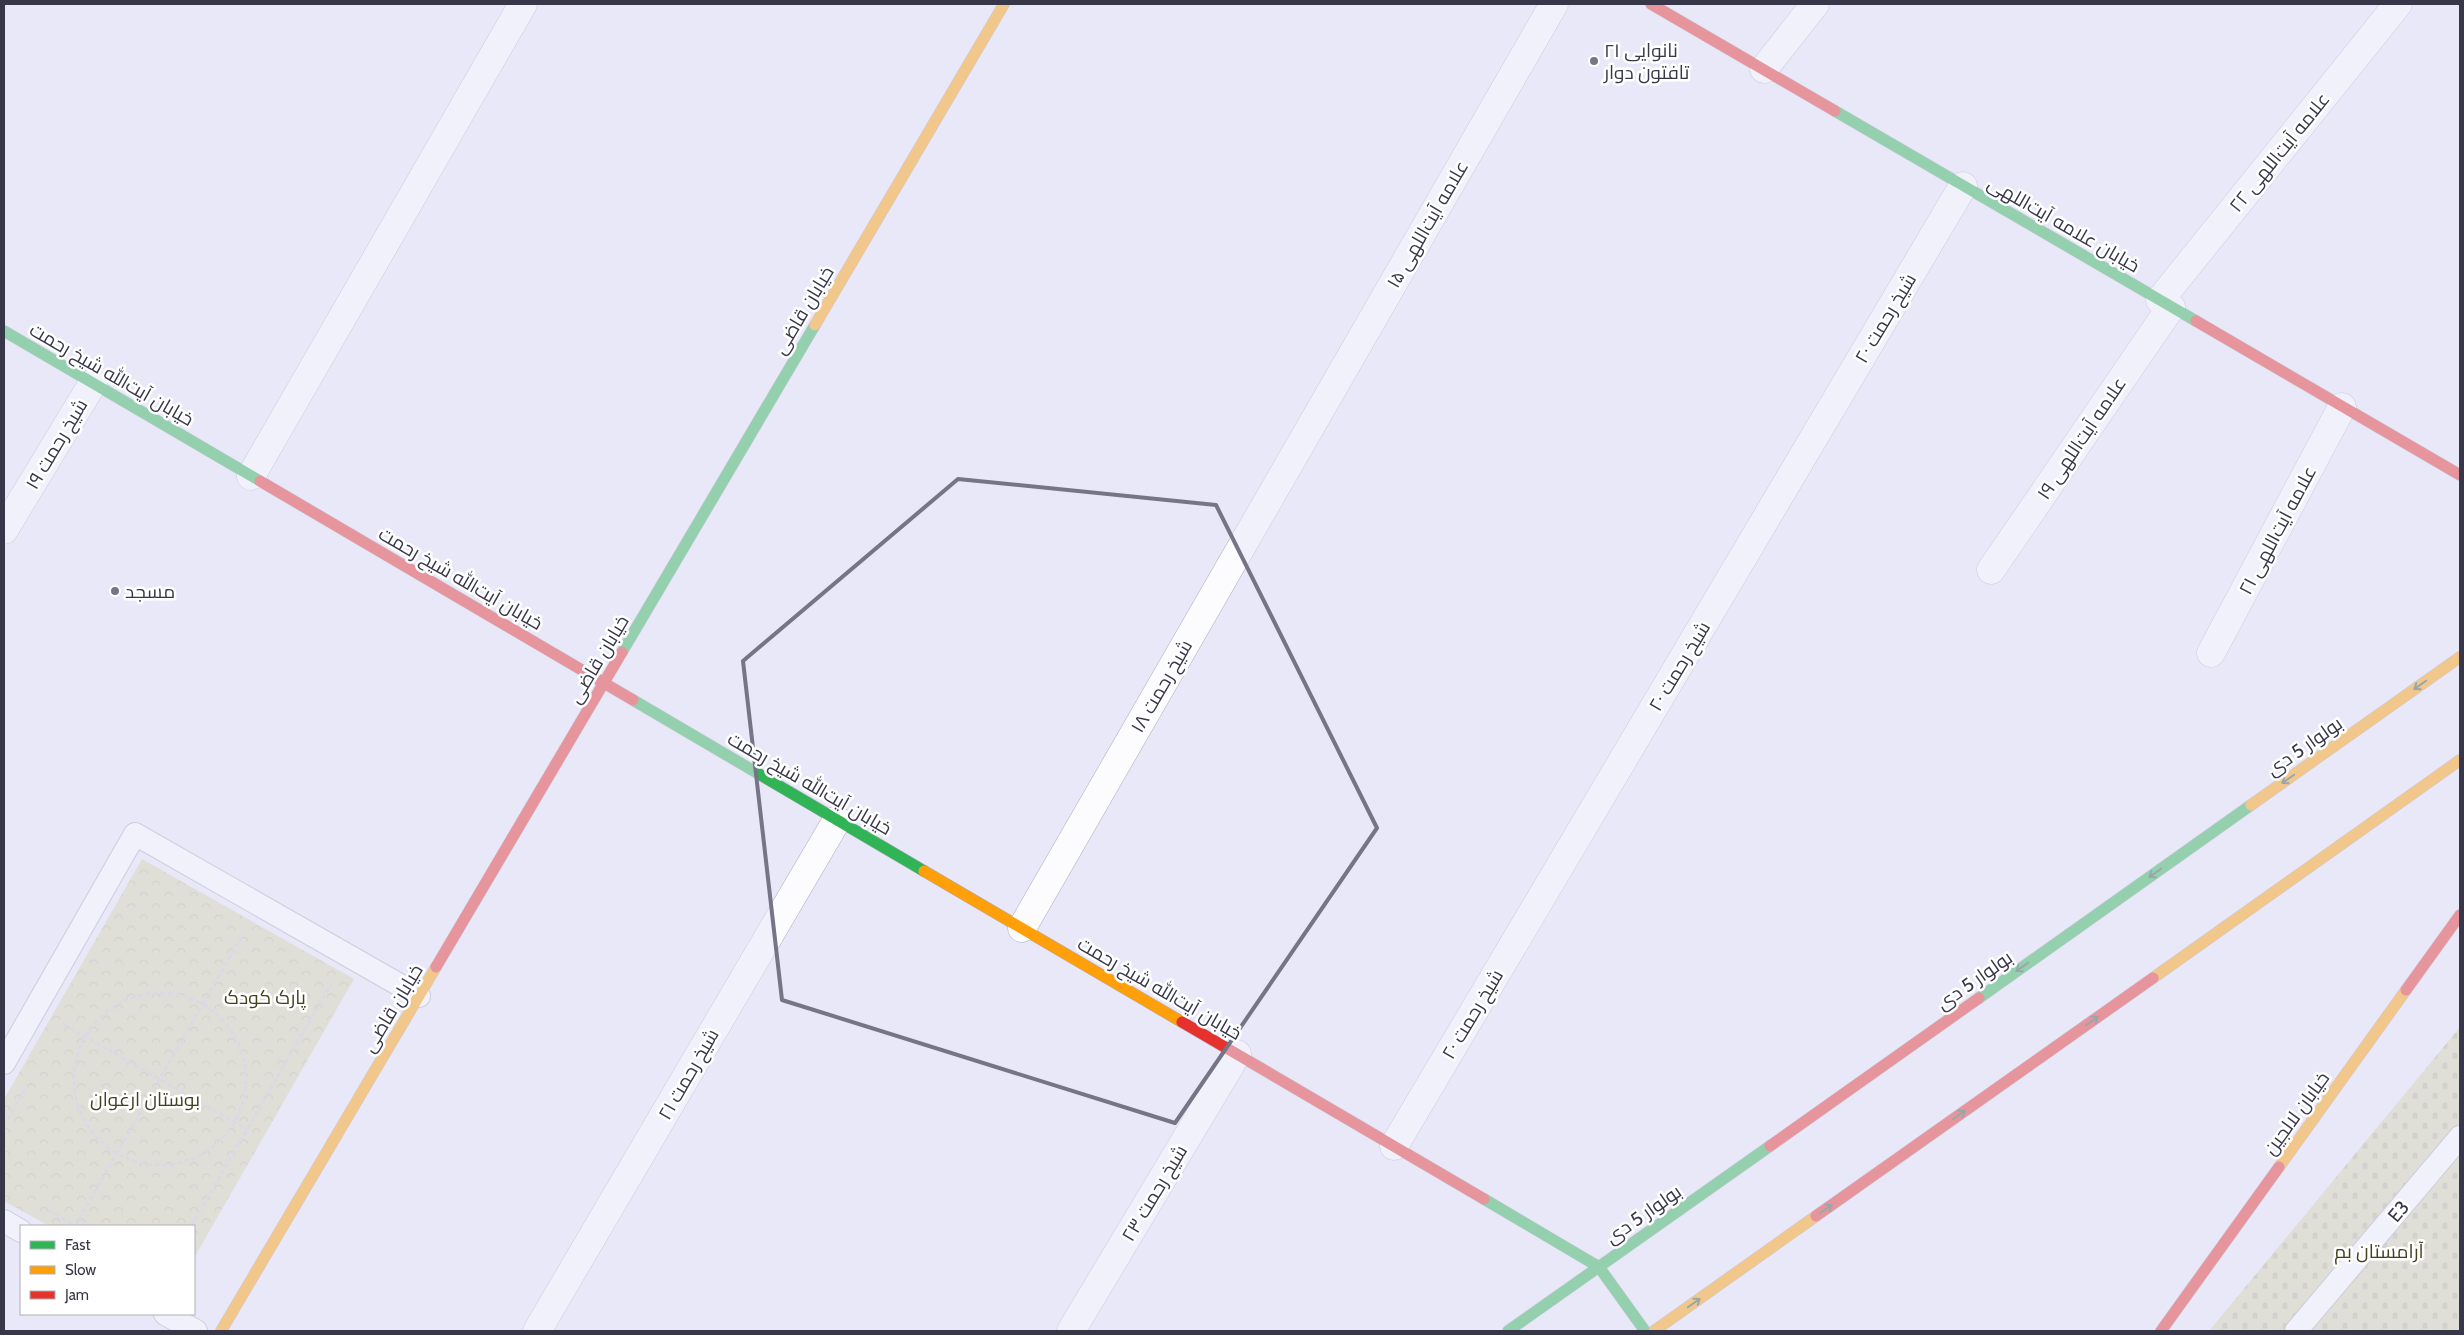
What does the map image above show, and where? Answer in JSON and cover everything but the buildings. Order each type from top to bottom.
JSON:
[{"type":"street","points":[[251,476],[523,4]]},
{"type":"street","name":"خیابان قاضی","points":[[221,1331],[1004,4]]},
{"type":"street","name":"علامه آیت‌اللهی ۱۵","points":[[1300,445],[1554,4]]},
{"type":"street","name":"خیابان علامه آیت‌اللهی","points":[[1651,4],[2460,476]]},
{"type":"street","points":[[1764,69],[1815,4]]},
{"type":"street","name":"علامه آیت‌اللهی ۲۲","points":[[2165,303],[2398,4]]},
{"type":"street","name":"شیخ رحمت ۲۰","points":[[1394,1146],[1963,186]]},
{"type":"street","name":"علامه آیت‌اللهی ۱۹","points":[[1990,570],[2165,303]]},
{"type":"street","name":"خیابان آیت‌الله شیخ رحمت","points":[[4,331],[1599,1266]]},
{"type":"street","name":"شیخ رحمت ۱۹","points":[[4,530],[93,383]]},
{"type":"street","name":"علامه آیت‌اللهی ۲۱","points":[[2211,653],[2342,407]]},
{"type":"street","name":"شیخ رحمت ۱۸","points":[[1022,928],[1300,445]]},
{"type":"street","name":"بولوار 5 دی","points":[[1508,1331],[2460,657]]},
{"type":"street","points":[[1654,1331],[2460,760]]},
{"type":"street","name":"شیخ رحمت ۲۱","points":[[538,1330],[837,820]]},
{"type":"street","name":"خیابان لالجین","points":[[2161,1331],[2460,915]]},
{"type":"street","name":"شیخ رحمت ۲۳","points":[[1071,1331],[1237,1054]]},
{"type":"street","points":[[1599,1266],[1645,1331]]},
{"type":"lane","points":[[4,1063],[135,834],[419,996]]},
{"type":"lane","name":"E3","points":[[2296,1331],[2460,1137]]},
{"type":"lane","points":[[4,1221],[20,1230]]},
{"type":"lane","points":[[167,1315],[196,1331]]},
{"type":"path","points":[[236,928],[252,937]]},
{"type":"path","points":[[76,1225],[244,932]]},
{"type":"path","points":[[192,1225],[332,983],[324,978]]},
{"type":"path","points":[[168,993],[192,999],[202,1005],[213,1011],[229,1029],[241,1050],[246,1074],[244,1099],[234,1122],[219,1141],[206,1151],[176,1163],[151,1165],[128,1159],[106,1147],[89,1129],[78,1108],[74,1083],[76,1059],[85,1037],[100,1017],[120,1003],[143,995],[168,993]]},
{"type":"path","points":[[58,1033],[68,1016]]},
{"type":"path","points":[[63,1024],[247,1129]]},
{"type":"path","points":[[4,1126],[28,1084]]},
{"type":"highlighted area","points":[[958,479],[1216,505],[1377,828],[1175,1123],[782,1000],[743,661]]},
{"type":"green space","name":"بوستان ارغوان","points":[[142,859],[354,979],[195,1256],[195,1225],[47,1225],[4,1201],[4,1099]]},
{"type":"green space","name":"آرامستان بم","points":[[2460,1027],[2460,1331],[2209,1331]]},
{"type":"traffic: fast","points":[[1835,111],[2196,321]]},
{"type":"traffic: fast","points":[[622,652],[815,325]]},
{"type":"traffic: fast","points":[[4,331],[260,481]]},
{"type":"traffic: fast","points":[[633,700],[924,871]]},
{"type":"traffic: fast","points":[[1979,998],[2251,805]]},
{"type":"traffic: fast","points":[[1508,1331],[1770,1146]]},
{"type":"traffic: fast","points":[[1484,1199],[1599,1267],[1645,1331]]},
{"type":"traffic: slow","points":[[815,325],[1004,4]]},
{"type":"traffic: slow","points":[[2251,805],[2460,657]]},
{"type":"traffic: slow","points":[[2153,978],[2460,760]]},
{"type":"traffic: slow","points":[[924,871],[1182,1022]]},
{"type":"traffic: slow","points":[[221,1331],[436,967]]},
{"type":"traffic: slow","points":[[2279,1167],[2406,990]]},
{"type":"traffic: slow","points":[[1654,1331],[1816,1216]]},
{"type":"traffic: jam","points":[[1651,4],[1835,111]]},
{"type":"traffic: jam","points":[[2196,321],[2460,475]]},
{"type":"traffic: jam","points":[[260,481],[633,700]]},
{"type":"traffic: jam","points":[[436,967],[622,652]]},
{"type":"traffic: jam","points":[[2406,990],[2460,915]]},
{"type":"traffic: jam","points":[[1816,1216],[2153,978]]},
{"type":"traffic: jam","points":[[1770,1146],[1979,998]]},
{"type":"traffic: jam","points":[[1182,1022],[1484,1199]]},
{"type":"traffic: jam","points":[[2161,1331],[2279,1167]]},
{"type":"place","name":"نانوایی ۲۱ تافتون دوار","points":[[1594,61]]},
{"type":"place","name":"مسجد","points":[[115,591]]},
{"type":"park label","name":"پارک کودک","points":[[265,997]]}]
